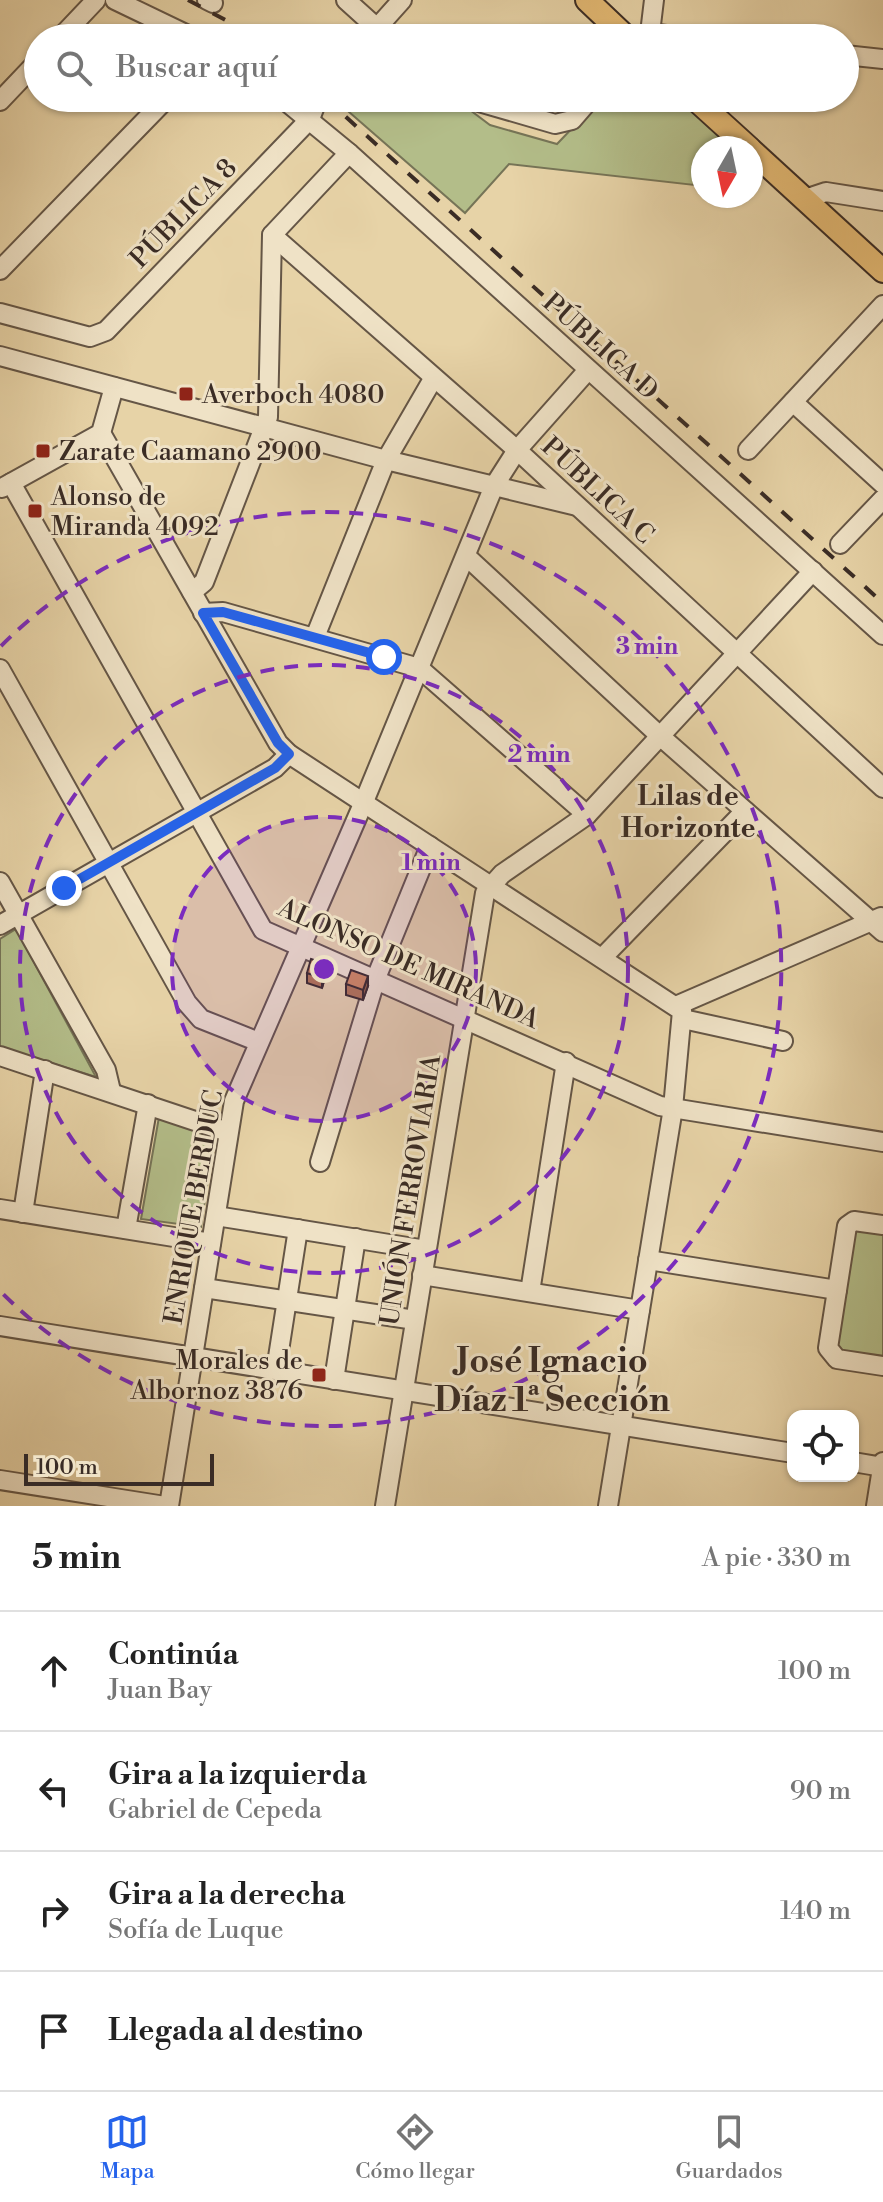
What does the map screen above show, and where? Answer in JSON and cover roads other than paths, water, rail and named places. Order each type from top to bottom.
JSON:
[{"type":"main road","points":[[587,0],[612,24]]},
{"type":"main road","points":[[709,112],[736,136]]},
{"type":"main road","points":[[763,161],[883,271]]},
{"type":"street","points":[[73,24],[96,0]]},
{"type":"street","points":[[115,0],[165,24]]},
{"type":"street","points":[[346,0],[367,24]]},
{"type":"street","points":[[385,24],[402,0]]},
{"type":"street","points":[[649,24],[654,0]]},
{"type":"street","points":[[859,56],[883,59]]},
{"type":"street","points":[[0,101],[24,76]]},
{"type":"street","points":[[0,270],[153,112]]},
{"type":"street","name":"PÚBLICA D","points":[[301,112],[883,635]]},
{"type":"street","points":[[310,119],[313,112]]},
{"type":"street","points":[[513,112],[555,124],[572,120],[579,112]]},
{"type":"street","name":"PÚBLICA 8","points":[[0,313],[90,337],[106,331],[310,119]]},
{"type":"street","points":[[192,592],[204,582],[269,409],[272,235],[349,153]]},
{"type":"street","points":[[805,199],[826,192],[883,201]]},
{"type":"street","name":"PÚBLICA C","points":[[272,235],[517,450],[883,788]]},
{"type":"street","points":[[748,450],[883,305]]},
{"type":"street","points":[[0,356],[386,460],[577,506]]},
{"type":"street","name":"ENRIQUE BERDUC","points":[[167,1506],[234,1101],[363,804],[494,486],[517,450],[588,370]]},
{"type":"street","points":[[315,637],[386,460],[433,379]]},
{"type":"street","points":[[5,486],[101,433],[114,387]]},
{"type":"street","points":[[793,402],[883,484]]},
{"type":"street","points":[[101,433],[278,743],[289,754],[491,884],[680,1012],[783,1041]]},
{"type":"street","name":"ALONSO DE MIRANDA","points":[[5,486],[259,925],[271,934],[660,1106],[883,1142]]},
{"type":"street","points":[[840,544],[883,499]]},
{"type":"street","points":[[466,556],[660,736],[879,923],[680,1012]]},
{"type":"street","points":[[491,884],[587,815],[813,571]]},
{"type":"street","points":[[203,613],[223,612],[419,668],[587,815]]},
{"type":"street","points":[[0,669],[192,1011],[201,1019],[259,1042]]},
{"type":"street","points":[[0,925],[275,768],[289,754]]},
{"type":"street","points":[[602,958],[745,811]]},
{"type":"street","points":[[320,1162],[376,978],[430,846]]},
{"type":"street","points":[[0,882],[106,1070],[111,1091]]},
{"type":"street","name":"UNIÓN FERROVIARIA","points":[[385,1506],[482,905],[491,884]]},
{"type":"street","points":[[608,1506],[673,1108],[680,1012]]},
{"type":"street","points":[[0,1056],[228,1132]]},
{"type":"street","points":[[530,1292],[566,1062]]},
{"type":"street","points":[[23,1213],[45,1070]]},
{"type":"street","points":[[126,1229],[148,1104]]},
{"type":"street","points":[[0,1209],[211,1243]]},
{"type":"street","points":[[216,1216],[426,1250]]},
{"type":"street","points":[[883,1225],[850,1222],[828,1348],[837,1359],[883,1366]]},
{"type":"street","points":[[276,1370],[298,1229]]},
{"type":"street","points":[[334,1380],[356,1238]]},
{"type":"street","points":[[648,1260],[837,1290]]},
{"type":"street","points":[[422,1275],[640,1310]]},
{"type":"street","points":[[204,1288],[415,1320]]},
{"type":"street","points":[[1,1332],[193,1357],[787,1452]]},
{"type":"street","points":[[859,1463],[883,1465],[876,1506]]},
{"type":"street","points":[[0,1480],[167,1506]]},
{"type":"railway","points":[[188,0],[233,24]]},
{"type":"railway","points":[[340,112],[883,603]]},
{"type":"place","name":"Averboch 4080","points":[[186,394]]},
{"type":"place","name":"Zarate Caamano 2900","points":[[43,451]]},
{"type":"place","name":"Alonso de Miranda 4092","points":[[35,511]]},
{"type":"place","name":"Morales de Albornoz 3876","points":[[319,1375]]},
{"type":"district","name":"Lilas de Horizonte","points":[[688,811]]},
{"type":"district","name":"José Ignacio Díaz 1ª Sección","points":[[552,1380]]}]
